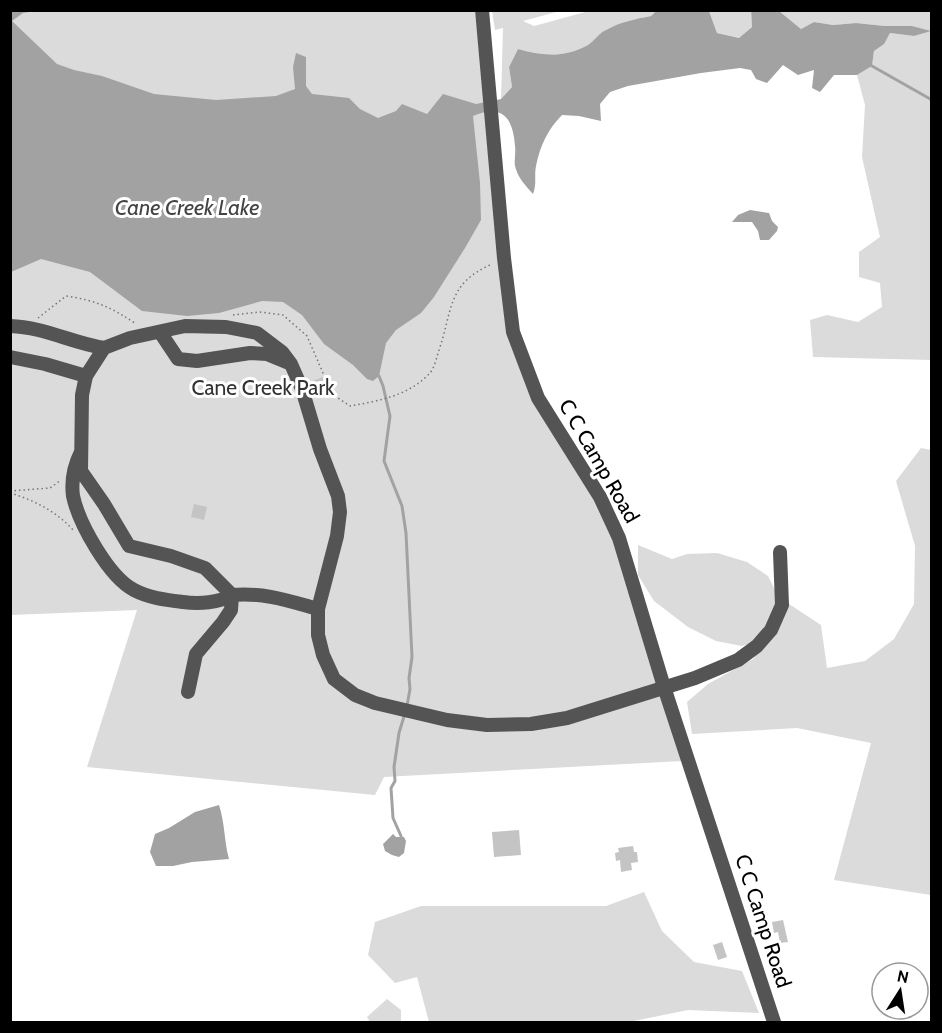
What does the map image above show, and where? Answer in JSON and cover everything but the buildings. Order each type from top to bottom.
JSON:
[{"type":"street","name":"C C Camp Road","points":[[482,10],[504,258],[513,332],[538,398],[600,497],[619,538],[664,687],[774,1023]]},
{"type":"street","points":[[10,326],[28,326],[104,348],[130,338],[185,326],[226,327],[257,333],[282,352],[291,364],[302,389],[320,449],[338,496],[340,512],[337,536],[318,609],[318,635],[323,656],[334,679],[355,695],[396,709],[447,720],[487,725],[531,724],[567,718],[695,678],[738,660],[757,646],[777,620],[782,605],[780,552]]},
{"type":"street","points":[[160,332],[178,359],[197,361],[267,354],[291,364]]},
{"type":"street","points":[[104,348],[86,376],[82,396],[81,471],[129,546],[171,556],[205,568],[232,594],[231,610],[196,654],[188,692]]},
{"type":"street","points":[[10,357],[86,376]]},
{"type":"street","points":[[81,452],[74,467],[73,495],[82,524],[110,568],[134,590],[159,598],[195,604],[225,599],[232,594],[252,593],[318,609]]},
{"type":"path","points":[[228,316],[260,312],[283,315],[307,336],[332,394],[350,406],[385,400],[415,386],[431,372],[458,288],[474,272],[504,258]]},
{"type":"path","points":[[38,318],[66,296],[93,300],[137,325]]},
{"type":"path","points":[[10,491],[50,488],[64,478]]},
{"type":"green space","name":"Cane Creek Park","points":[[10,11],[475,11],[512,347],[608,521],[682,761],[384,777],[375,795],[87,767],[137,610],[11,615]]},
{"type":"green space","points":[[492,11],[560,11],[523,21],[534,26],[589,11],[656,11],[651,16],[611,27],[588,45],[571,52],[545,54],[518,49],[509,67],[512,87],[501,99],[503,28],[495,30]]},
{"type":"green space","points":[[709,11],[751,11],[752,27],[739,38],[717,33]]},
{"type":"green space","points":[[779,11],[931,11],[931,360],[813,357],[810,320],[827,315],[858,322],[882,307],[880,283],[859,277],[859,252],[880,237],[862,157],[865,105],[857,75],[872,66],[874,51],[884,43],[890,33],[914,36],[929,31],[912,26],[856,23],[833,25],[814,22],[801,29]]},
{"type":"green space","points":[[921,448],[931,450],[931,895],[834,880],[871,743],[797,728],[692,734],[687,702],[708,684],[753,659],[776,632],[789,604],[821,625],[827,668],[865,661],[894,639],[914,604],[915,546],[896,481]]},
{"type":"green space","points":[[638,545],[672,559],[687,554],[717,553],[747,562],[768,576],[777,594],[776,611],[764,631],[749,644],[742,646],[716,641],[688,627],[654,601],[638,575]]},
{"type":"green space","points":[[644,892],[662,931],[694,962],[742,971],[759,1013],[688,1010],[629,1022],[429,1022],[417,977],[395,983],[368,955],[375,922],[421,906],[606,906]]},
{"type":"green space","points":[[387,999],[401,1010],[401,1022],[370,1022],[367,1017]]},
{"type":"water","name":"Cane Creek Lake","points":[[751,10],[779,11],[801,29],[814,22],[833,25],[856,23],[912,26],[931,31],[914,36],[890,33],[884,44],[874,51],[872,66],[857,75],[834,75],[820,92],[812,88],[814,70],[798,75],[783,65],[767,83],[756,79],[751,70],[740,68],[628,86],[610,92],[600,104],[601,121],[562,115],[553,126],[542,145],[535,170],[533,194],[516,170],[514,136],[508,121],[499,113],[492,112],[473,116],[480,183],[481,220],[434,297],[421,313],[396,330],[386,343],[379,376],[373,381],[367,379],[353,365],[324,344],[302,315],[283,302],[262,301],[219,313],[187,316],[142,311],[90,272],[41,259],[11,272],[11,11],[35,11],[23,13],[12,21],[57,64],[102,76],[154,94],[216,100],[276,96],[295,89],[293,67],[296,53],[306,57],[306,86],[312,94],[349,98],[360,109],[378,118],[396,111],[402,104],[427,114],[443,94],[476,104],[501,99],[512,87],[509,67],[518,49],[545,54],[571,52],[588,45],[611,27],[651,16],[656,11],[709,11],[717,33],[739,38],[752,27]]},
{"type":"water","points":[[750,210],[769,213],[772,221],[778,227],[769,240],[760,240],[758,231],[752,222],[732,222],[738,215]]},
{"type":"water","points":[[219,805],[229,859],[156,866],[150,852],[155,834],[195,812]]},
{"type":"water","points":[[393,834],[396,837],[404,837],[406,841],[404,853],[399,857],[385,851],[383,844]]},
{"type":"waterway","points":[[872,66],[932,100]]},
{"type":"waterway","points":[[379,376],[390,416],[384,461],[402,506],[406,533],[412,657],[407,706]]},
{"type":"waterway","points":[[401,836],[393,818],[391,788],[395,781],[394,767],[399,733],[405,713]]}]
